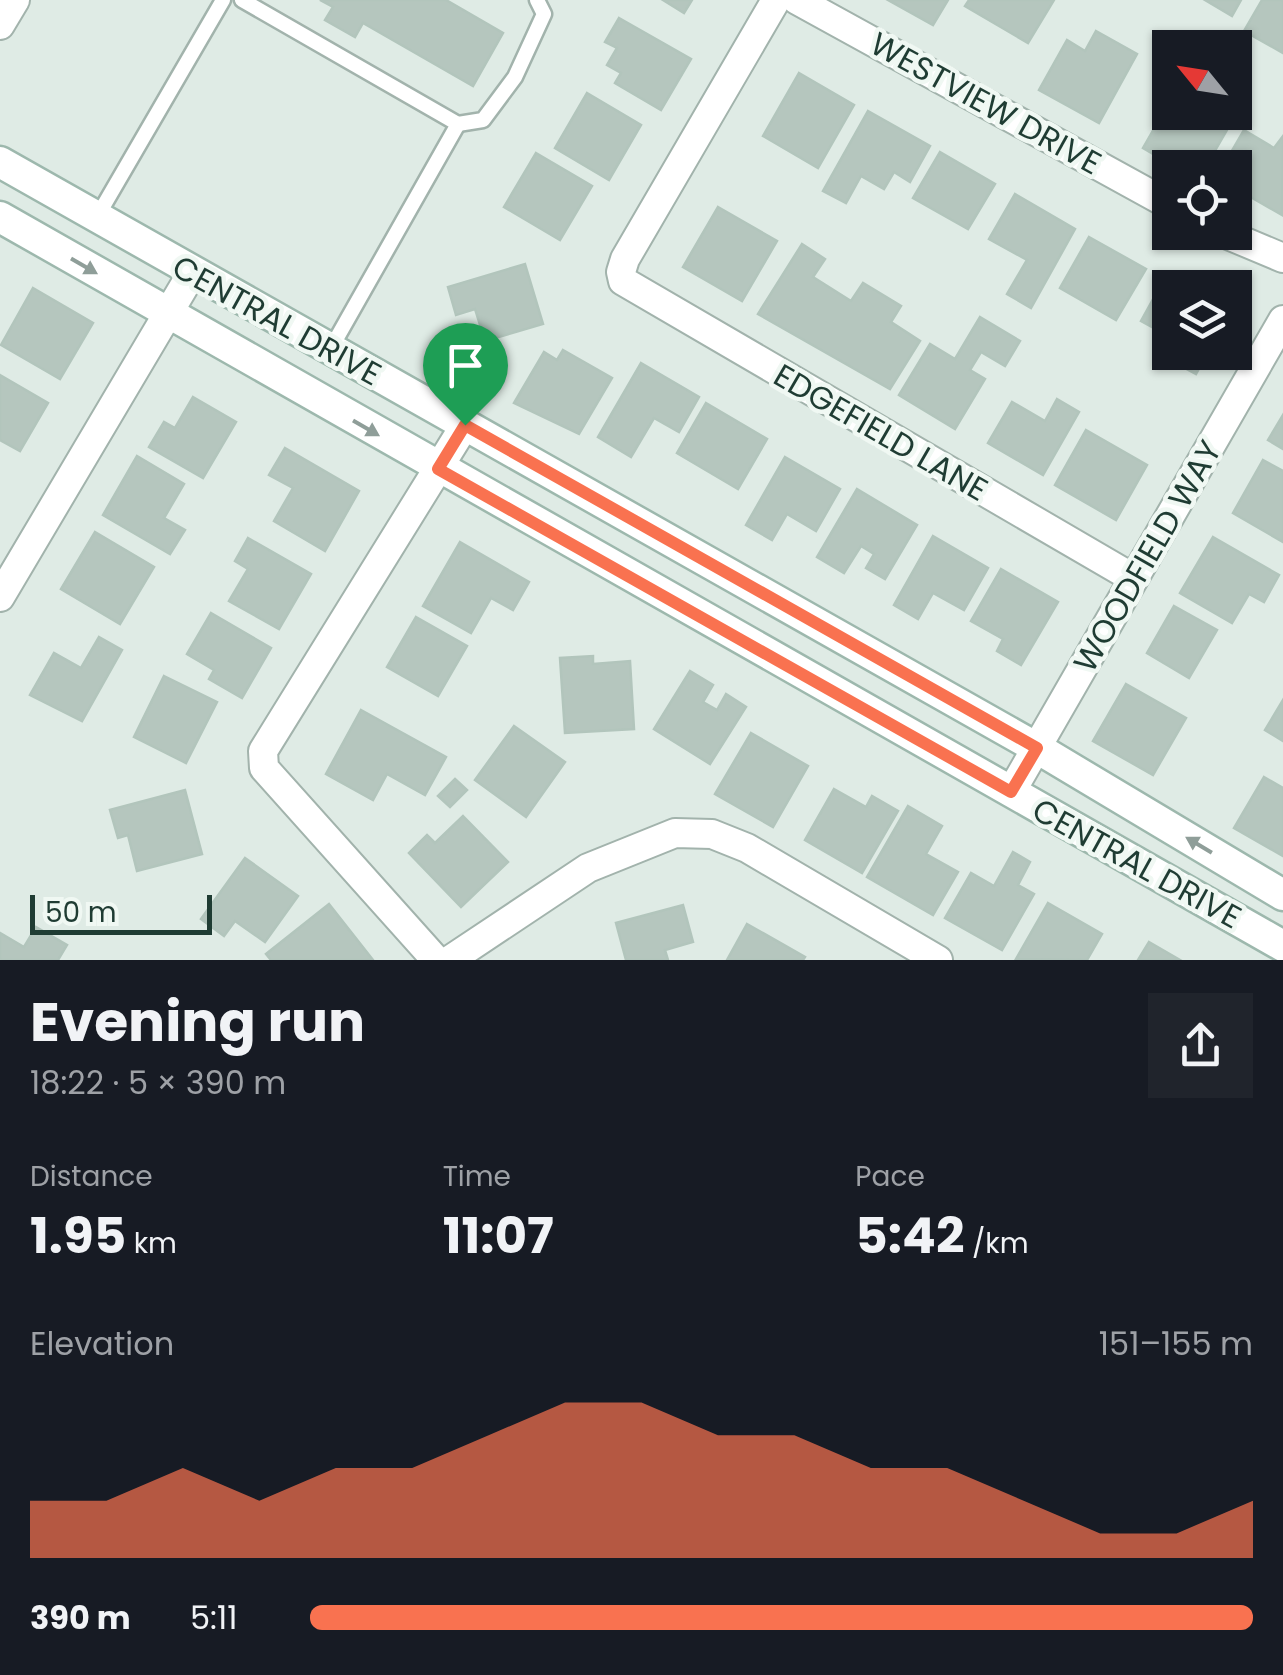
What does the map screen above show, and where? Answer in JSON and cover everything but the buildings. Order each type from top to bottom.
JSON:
[{"type":"main road","name":"CENTRAL DRIVE","points":[[0,162],[1037,748],[1283,895]]},
{"type":"main road","name":"CENTRAL DRIVE","points":[[0,218],[1283,946]]},
{"type":"street","points":[[0,26],[15,0]]},
{"type":"street","name":"EDGEFIELD LANE","points":[[776,0],[626,259],[621,272],[628,287],[1134,578]]},
{"type":"street","name":"WESTVIEW DRIVE","points":[[799,1],[1152,195]]},
{"type":"street","points":[[1252,245],[1283,258]]},
{"type":"street","points":[[0,597],[192,273]]},
{"type":"street","name":"WOODFIELD WAY","points":[[1011,792],[1283,320]]},
{"type":"street","points":[[436,960],[264,768],[263,751],[465,425]]},
{"type":"street","points":[[450,960],[588,868],[675,832],[712,834],[747,848],[938,960]]},
{"type":"lane","points":[[96,217],[223,0]]},
{"type":"lane","points":[[242,0],[458,124],[483,120],[514,77],[544,14],[537,0]]},
{"type":"lane","points":[[330,350],[458,124]]},
{"type":"route","points":[[465,425],[1037,748],[1011,792],[438,469],[465,425]]}]
